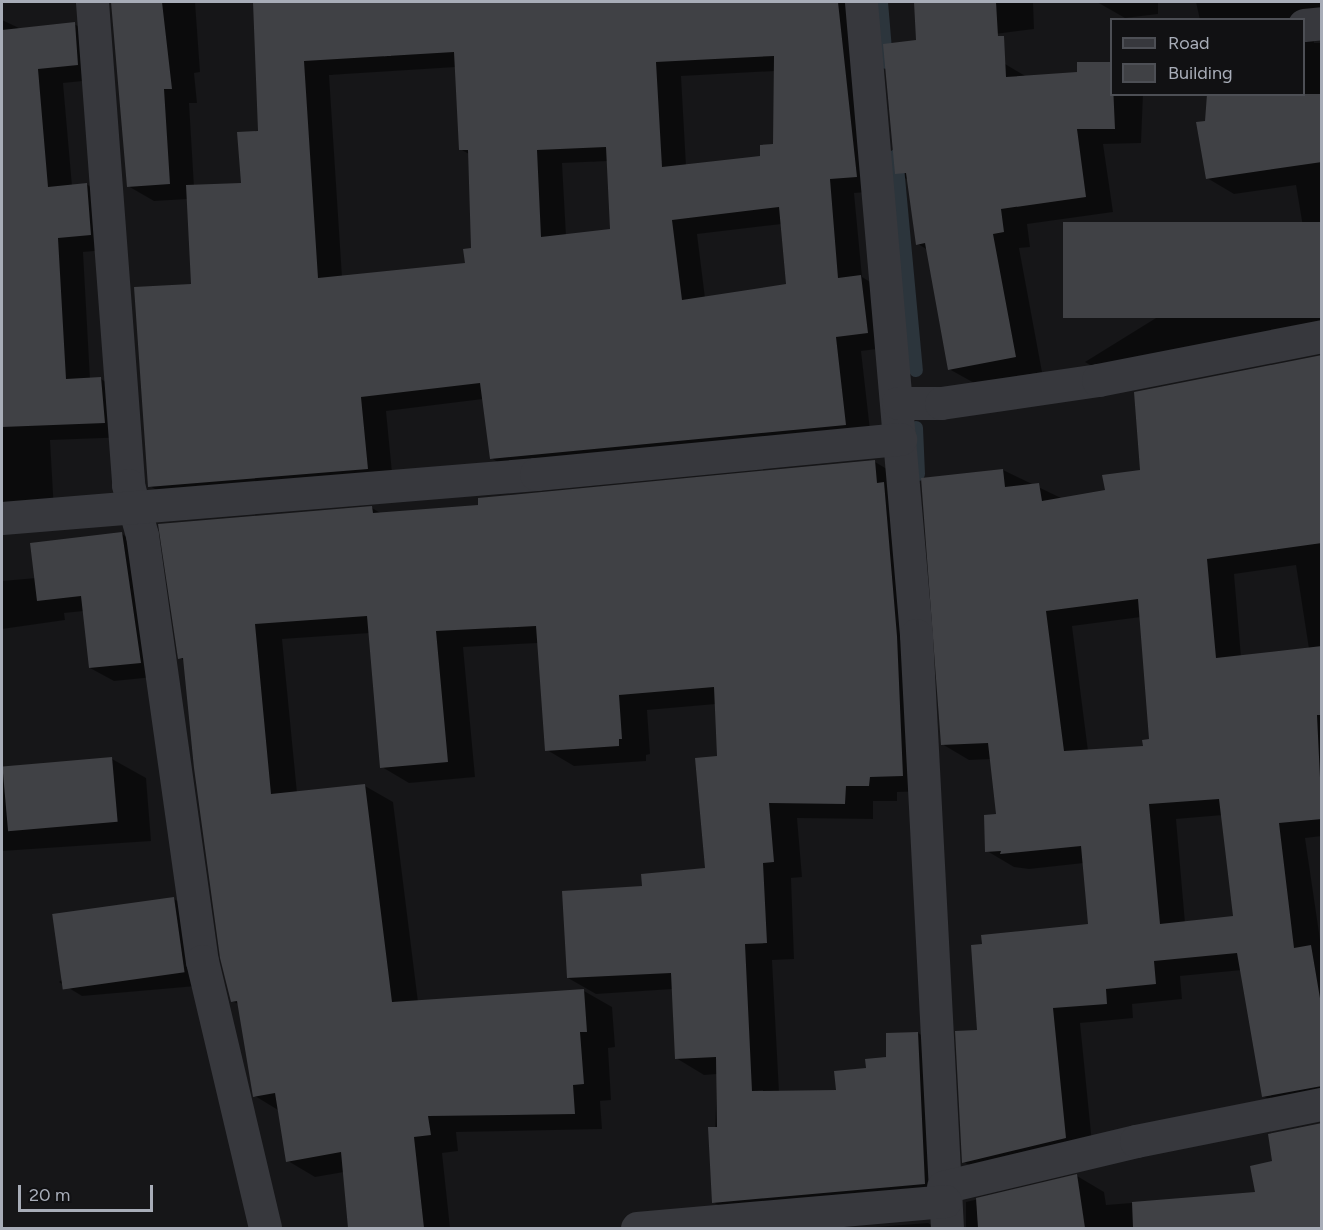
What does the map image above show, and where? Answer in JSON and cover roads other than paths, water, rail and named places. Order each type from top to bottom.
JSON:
[{"type":"street","points":[[92,2],[111,294],[128,485],[142,535],[202,961],[265,1228]]},
{"type":"street","points":[[861,2],[898,403],[916,636],[945,1206]]},
{"type":"street","points":[[1305,25],[1322,23]]},
{"type":"street","points":[[898,403],[941,403],[1098,380],[1322,336]]},
{"type":"street","points":[[2,518],[135,509],[900,440]]},
{"type":"street","points":[[637,1228],[945,1206],[1136,1142],[1322,1104]]},
{"type":"waterway","points":[[881,2],[886,62]]},
{"type":"waterway","points":[[896,156],[916,370]]},
{"type":"waterway","points":[[916,428],[918,474]]}]
